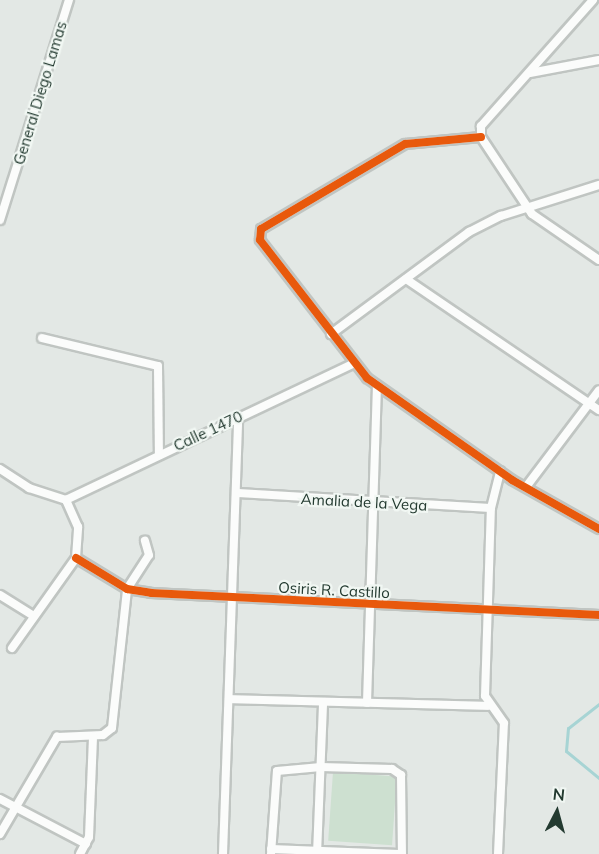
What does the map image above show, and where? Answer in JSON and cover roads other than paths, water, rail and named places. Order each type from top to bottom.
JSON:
[{"type":"street","name":"General Diego Lamas","points":[[0,220],[69,0]]},
{"type":"street","points":[[593,0],[481,126],[481,137],[528,208],[599,260]]},
{"type":"street","points":[[529,74],[599,60]]},
{"type":"street","points":[[481,137],[405,144],[261,229],[260,240],[352,364],[377,386],[500,471],[599,529]]},
{"type":"street","points":[[331,334],[469,232],[528,208],[599,185]]},
{"type":"street","points":[[406,279],[599,410]]},
{"type":"street","points":[[42,338],[158,366],[159,455]]},
{"type":"street","name":"Calle 1470","points":[[66,500],[352,364]]},
{"type":"street","points":[[366,704],[377,386]]},
{"type":"street","points":[[526,487],[599,390]]},
{"type":"street","points":[[223,854],[230,599],[238,493],[238,418]]},
{"type":"street","points":[[0,469],[29,488],[66,500],[78,527],[76,558],[12,648]]},
{"type":"street","points":[[498,854],[504,723],[488,706],[488,610],[491,508],[500,471]]},
{"type":"street","name":"Amalia de la Vega","points":[[238,493],[374,503],[491,508]]},
{"type":"street","points":[[0,834],[57,737],[93,735],[112,728],[127,589],[149,555],[145,541]]},
{"type":"street","name":"Osiris R. Castillo","points":[[76,558],[127,589],[230,599],[599,615]]},
{"type":"street","points":[[0,595],[34,616]]},
{"type":"street","points":[[229,699],[488,706]]},
{"type":"street","points":[[317,853],[323,703]]},
{"type":"street","points":[[80,854],[86,844],[93,735]]},
{"type":"street","points":[[321,767],[392,769],[401,775],[400,854],[271,851],[277,771],[321,767]]},
{"type":"street","points":[[0,799],[86,844]]},
{"type":"waterway","points":[[599,704],[568,728],[566,751],[599,778]]}]
